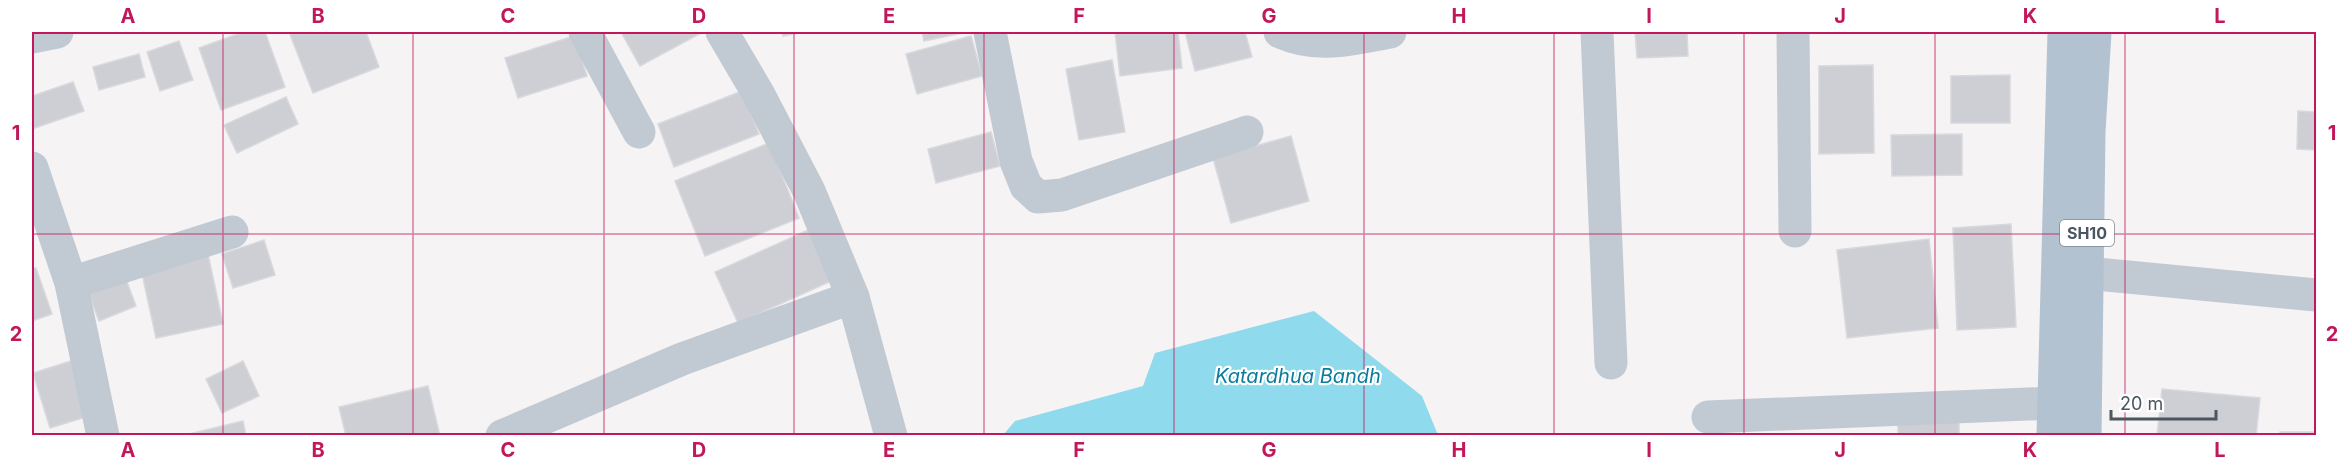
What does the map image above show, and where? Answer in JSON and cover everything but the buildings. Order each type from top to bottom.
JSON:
[{"type":"main road","name":"SH10","points":[[2053,435],[2064,32]]},
{"type":"main road","name":"SH10","points":[[2085,435],[2089,132],[2095,32]]},
{"type":"street","points":[[32,37],[57,32]]},
{"type":"street","points":[[585,32],[639,132]]},
{"type":"street","points":[[722,32],[759,95],[809,191],[853,297],[891,435]]},
{"type":"street","points":[[990,32],[1016,161],[1026,186],[1038,197],[1062,195],[1246,132]]},
{"type":"street","points":[[1280,32],[1298,40],[1324,42],[1390,32]]},
{"type":"street","points":[[1597,32],[1611,363]]},
{"type":"street","points":[[1793,32],[1795,231]]},
{"type":"street","points":[[32,168],[70,283],[103,435]]},
{"type":"street","points":[[70,283],[231,232]]},
{"type":"street","points":[[2086,273],[2316,295]]},
{"type":"street","points":[[502,435],[682,359],[853,297]]},
{"type":"street","points":[[1708,417],[2054,403]]},
{"type":"water","name":"Katardhua Bandh","points":[[1314,311],[1422,396],[1438,435],[1003,435],[1015,421],[1143,386],[1155,353]]}]
